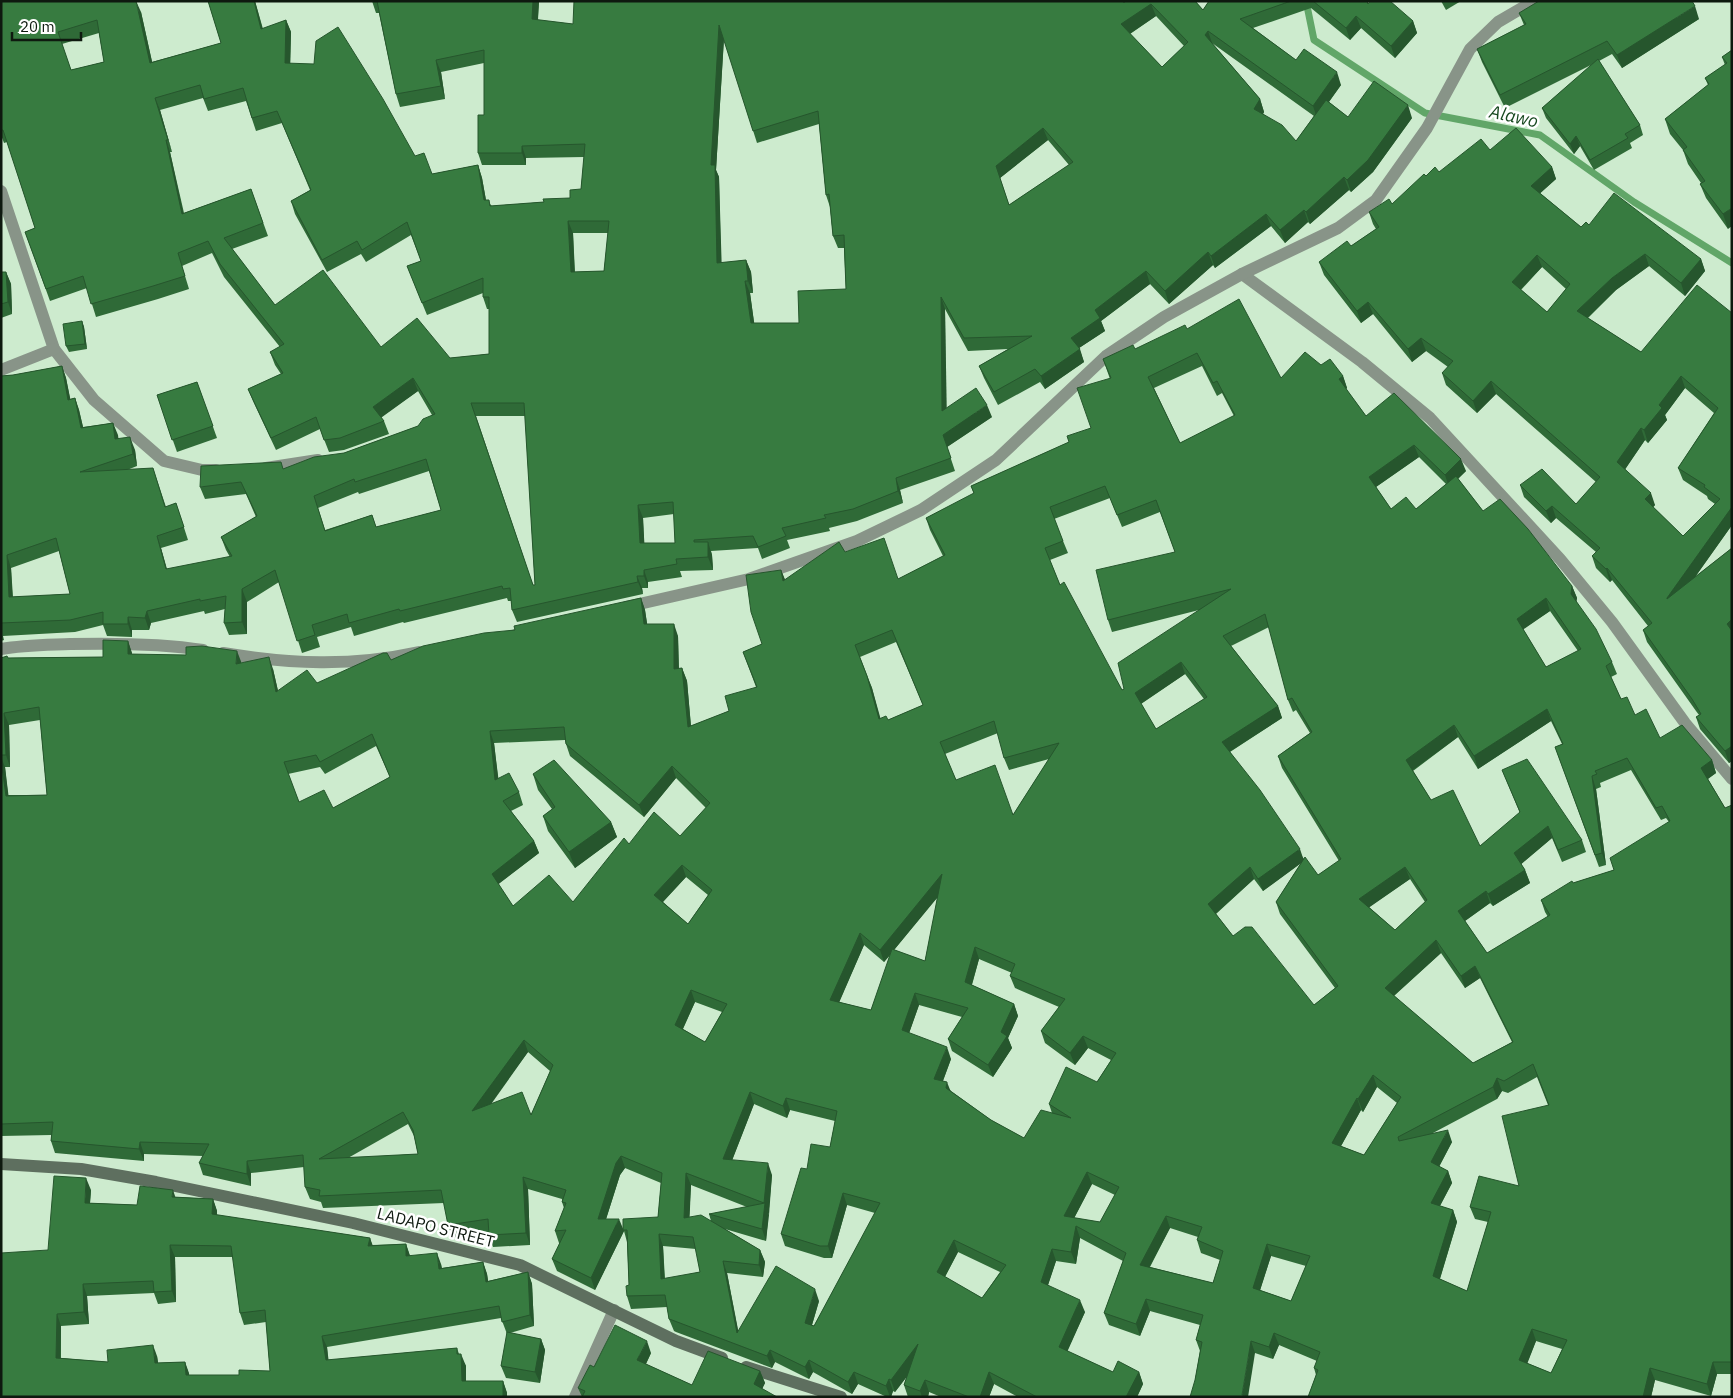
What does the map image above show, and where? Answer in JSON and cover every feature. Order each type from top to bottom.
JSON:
[{"type":"main road","name":"LADAPO STREET","points":[[1,1164],[80,1169],[353,1223],[520,1265],[676,1341],[770,1376],[842,1397]]},
{"type":"street","points":[[609,611],[749,579],[857,541],[921,510],[996,460],[1106,356],[1164,317],[1242,274],[1338,228],[1376,200],[1427,128],[1470,49],[1498,22],[1534,1]]},
{"type":"street","points":[[1,191],[54,349],[94,400],[164,461],[202,470],[231,469]]},
{"type":"street","points":[[1242,274],[1362,362],[1430,418],[1560,559],[1612,622],[1684,723],[1732,779]]},
{"type":"street","points":[[1,370],[54,349]]},
{"type":"street","points":[[250,469],[327,459]]},
{"type":"street","points":[[1,649],[20,645],[177,646],[302,664],[350,662],[430,650]]},
{"type":"street","points":[[574,1397],[614,1310]]},
{"type":"building","points":[[1,1],[136,1],[150,63],[221,43],[208,1],[254,1],[261,29],[286,20],[285,63],[314,64],[316,41],[338,27],[383,99],[415,156],[424,153],[432,174],[478,165],[484,200],[489,200],[490,206],[544,202],[543,199],[570,198],[570,190],[581,189],[585,144],[522,146],[522,153],[478,153],[478,115],[484,115],[484,50],[436,60],[441,86],[396,94],[377,1],[533,1],[532,19],[573,24],[574,1],[1123,1],[1124,3],[1125,1],[1195,1],[1203,10],[1209,1],[1291,1],[1240,19],[1296,60],[1304,49],[1337,72],[1313,106],[1208,31],[1205,35],[1260,99],[1254,109],[1282,125],[1296,141],[1326,100],[1348,117],[1374,81],[1408,105],[1368,160],[1347,180],[1344,177],[1306,212],[1304,210],[1280,230],[1266,214],[1211,256],[1208,252],[1165,291],[1146,271],[1095,310],[1100,318],[1071,338],[1080,349],[1041,376],[1035,369],[994,392],[979,366],[1032,336],[964,338],[941,297],[942,411],[976,388],[987,405],[943,435],[951,458],[896,478],[898,491],[853,509],[824,515],[826,518],[782,528],[786,536],[758,547],[753,536],[694,540],[694,542],[708,542],[708,557],[676,559],[677,564],[644,570],[644,576],[637,576],[638,582],[512,610],[510,588],[503,589],[502,586],[400,611],[399,609],[349,623],[347,614],[312,625],[315,635],[297,641],[275,570],[242,589],[242,622],[224,623],[226,596],[200,601],[200,599],[147,611],[145,618],[128,617],[128,624],[103,624],[103,612],[70,620],[1,623],[1,376],[62,366],[68,400],[75,398],[81,428],[113,423],[115,439],[130,437],[133,454],[80,472],[153,468],[165,507],[176,503],[184,527],[157,536],[166,569],[232,556],[221,537],[257,516],[241,482],[200,487],[201,466],[281,462],[283,469],[314,457],[344,453],[418,426],[423,419],[435,414],[413,378],[373,407],[384,421],[340,438],[324,440],[316,417],[271,438],[248,389],[283,373],[270,352],[284,344],[220,264],[208,241],[178,253],[185,276],[153,286],[91,304],[83,276],[46,289],[25,232],[35,228],[3,130],[1,130]],"holes":[[[1151,4],[1188,42],[1162,67],[1121,24]],[[97,20],[104,62],[71,70],[58,32]],[[719,25],[753,131],[818,111],[826,195],[829,194],[833,236],[844,235],[846,289],[798,291],[799,323],[751,323],[745,281],[748,281],[746,260],[717,263],[715,165],[711,165]],[[200,85],[204,99],[243,88],[252,118],[277,111],[311,190],[291,201],[322,260],[357,241],[362,250],[407,222],[421,261],[407,266],[422,303],[483,278],[483,297],[489,297],[489,354],[450,358],[417,318],[381,347],[323,270],[275,305],[224,238],[263,223],[251,189],[182,214],[166,140],[168,140],[155,98]],[[1043,128],[1073,162],[1009,205],[996,166]],[[568,221],[609,221],[604,271],[571,272]],[[471,403],[524,403],[535,585],[533,585]],[[426,459],[441,510],[376,527],[372,515],[325,531],[314,496],[354,479],[355,482]],[[673,502],[675,543],[640,543],[638,505]],[[56,538],[70,594],[9,597],[7,555]]]},
{"type":"building","points":[[1313,1],[1367,1],[1368,4],[1370,1],[1390,1],[1413,21],[1391,46],[1356,16],[1346,28]]},
{"type":"building","points":[[1539,1],[1692,1],[1695,6],[1617,55],[1607,41],[1500,95],[1477,49],[1526,24],[1519,13]]},
{"type":"building","points":[[1732,50],[1732,208],[1723,214],[1700,184],[1705,181],[1683,150],[1687,147],[1665,119],[1709,84],[1705,78],[1727,63],[1722,57]]},
{"type":"building","points":[[1598,59],[1640,125],[1625,134],[1628,138],[1590,160],[1576,136],[1570,144],[1542,108]]},
{"type":"building","points":[[1516,128],[1552,167],[1531,186],[1581,227],[1586,222],[1589,225],[1614,193],[1701,259],[1681,283],[1645,254],[1612,278],[1577,311],[1641,352],[1697,285],[1732,313],[1732,507],[1667,598],[1732,548],[1732,619],[1727,624],[1732,631],[1732,746],[1725,751],[1696,717],[1701,714],[1692,699],[1643,630],[1652,623],[1607,568],[1592,556],[1600,548],[1552,506],[1546,511],[1520,485],[1542,469],[1576,504],[1600,477],[1491,381],[1473,401],[1442,373],[1453,361],[1421,338],[1408,349],[1368,302],[1357,311],[1319,262],[1347,241],[1351,246],[1379,227],[1369,212],[1389,199],[1392,204],[1424,174],[1426,176],[1435,167],[1439,172],[1481,139],[1490,150]],"holes":[[[1537,255],[1570,284],[1547,312],[1512,282]],[[1681,376],[1718,408],[1678,468],[1705,485],[1704,487],[1720,499],[1683,536],[1645,499],[1651,493],[1617,462],[1641,428],[1644,430],[1662,408],[1659,405]]]},
{"type":"building","points":[[1,272],[6,272],[8,302],[1,304]]},
{"type":"building","points":[[1239,299],[1281,378],[1305,352],[1321,365],[1330,359],[1343,376],[1339,379],[1366,416],[1394,393],[1461,459],[1445,475],[1414,445],[1369,477],[1391,509],[1406,497],[1416,509],[1456,476],[1483,511],[1500,499],[1528,529],[1572,586],[1571,594],[1596,629],[1612,662],[1606,666],[1621,699],[1627,697],[1635,715],[1646,709],[1660,738],[1682,725],[1712,760],[1701,768],[1725,808],[1732,805],[1732,1362],[1713,1362],[1707,1384],[1650,1368],[1643,1397],[1308,1397],[1318,1370],[1314,1368],[1320,1352],[1274,1333],[1269,1347],[1251,1341],[1242,1395],[1249,1397],[1190,1397],[1202,1342],[1196,1340],[1203,1315],[1146,1299],[1136,1324],[1104,1313],[1126,1253],[1076,1226],[1071,1252],[1052,1249],[1041,1282],[1080,1300],[1059,1347],[1113,1372],[1118,1361],[1139,1372],[1126,1397],[1037,1397],[989,1372],[980,1397],[969,1397],[925,1380],[920,1391],[904,1385],[918,1344],[891,1380],[889,1379],[886,1386],[854,1372],[848,1382],[809,1360],[805,1367],[770,1350],[767,1356],[669,1319],[665,1295],[627,1296],[626,1286],[629,1285],[627,1230],[623,1230],[623,1219],[658,1217],[662,1173],[621,1156],[616,1163],[598,1219],[619,1219],[591,1278],[552,1259],[566,1230],[555,1231],[566,1203],[562,1202],[566,1190],[523,1177],[526,1233],[489,1235],[488,1219],[448,1225],[441,1190],[319,1196],[320,1190],[305,1187],[303,1155],[247,1161],[247,1174],[199,1163],[209,1144],[140,1142],[139,1149],[51,1141],[53,1122],[1,1124],[1,760],[6,796],[47,795],[39,707],[4,713],[6,755],[1,755],[1,658],[7,656],[8,658],[103,657],[103,640],[128,641],[128,654],[186,655],[186,647],[202,646],[237,651],[236,664],[269,657],[276,692],[307,670],[317,683],[383,653],[387,653],[391,660],[423,646],[484,633],[515,630],[514,626],[641,598],[644,624],[674,624],[674,669],[682,668],[688,727],[729,711],[725,696],[757,687],[743,652],[762,644],[751,612],[746,575],[781,570],[783,581],[839,542],[845,552],[884,538],[898,579],[945,555],[926,518],[974,493],[971,486],[1069,442],[1067,436],[1091,428],[1077,388],[1111,378],[1103,359],[1133,345],[1135,349],[1185,325],[1187,329]],"holes":[[[1197,353],[1213,383],[1217,381],[1235,415],[1180,443],[1148,377]],[[1105,486],[1117,515],[1156,500],[1175,552],[1096,570],[1108,620],[1231,589],[1118,663],[1124,689],[1122,690],[1064,582],[1060,585],[1045,548],[1063,541],[1050,507]],[[1546,598],[1581,649],[1546,667],[1517,619]],[[1265,614],[1288,700],[1292,698],[1312,732],[1278,756],[1341,859],[1318,875],[1305,857],[1276,902],[1338,986],[1314,1005],[1252,927],[1245,927],[1233,936],[1208,904],[1250,867],[1258,879],[1300,849],[1260,790],[1222,742],[1278,706],[1223,636]],[[892,630],[923,705],[888,720],[886,716],[879,719],[867,676],[855,645]],[[1181,662],[1207,697],[1156,729],[1135,693]],[[1547,709],[1563,744],[1555,747],[1595,855],[1602,853],[1592,776],[1597,774],[1595,771],[1627,758],[1656,808],[1662,806],[1670,821],[1610,858],[1614,870],[1573,883],[1572,881],[1541,900],[1550,915],[1487,953],[1458,911],[1486,891],[1488,894],[1525,870],[1514,853],[1548,826],[1558,850],[1582,840],[1527,759],[1502,770],[1520,812],[1480,846],[1453,790],[1431,800],[1406,760],[1454,725],[1474,756]],[[994,721],[1004,758],[1059,743],[1013,815],[995,765],[956,780],[940,742]],[[564,727],[566,744],[639,805],[672,766],[710,803],[680,836],[654,812],[629,844],[624,838],[573,902],[549,875],[513,906],[492,874],[534,841],[503,801],[519,792],[509,773],[495,780],[490,731]],[[372,734],[390,777],[333,808],[324,790],[299,802],[284,762],[316,755],[320,762]],[[682,865],[712,890],[688,924],[654,895]],[[1405,867],[1427,900],[1395,930],[1359,899]],[[942,874],[925,961],[892,949],[871,1010],[830,1000],[860,933],[880,950]],[[1436,940],[1461,976],[1475,966],[1513,1042],[1473,1063],[1385,988]],[[975,947],[1015,964],[1010,976],[1065,999],[1041,1031],[1070,1053],[1083,1036],[1116,1053],[1097,1082],[1066,1067],[1049,1104],[1071,1118],[1041,1110],[1024,1138],[991,1120],[946,1088],[947,1082],[934,1079],[947,1047],[902,1030],[915,993],[968,1008],[948,1039],[988,1065],[1007,1036],[1001,1032],[1014,1004],[965,982]],[[691,990],[727,1004],[705,1042],[675,1025]],[[524,1040],[553,1065],[531,1115],[522,1092],[472,1111]],[[1533,1064],[1549,1105],[1502,1116],[1519,1186],[1479,1176],[1470,1207],[1491,1212],[1467,1291],[1433,1276],[1453,1210],[1431,1203],[1448,1171],[1431,1162],[1448,1130],[1399,1141],[1398,1137],[1493,1087],[1497,1078],[1504,1081]],[[1373,1075],[1401,1097],[1364,1155],[1332,1143],[1357,1098]],[[750,1092],[783,1106],[786,1098],[837,1111],[830,1147],[811,1144],[807,1169],[801,1168],[781,1234],[820,1246],[828,1246],[843,1193],[880,1203],[814,1326],[805,1323],[815,1289],[776,1266],[737,1333],[723,1261],[759,1265],[760,1250],[701,1215],[684,1218],[686,1173],[764,1203],[768,1163],[723,1159]],[[403,1112],[413,1130],[418,1154],[319,1159]],[[1087,1172],[1119,1187],[1100,1222],[1064,1216]],[[1166,1216],[1202,1227],[1197,1240],[1223,1251],[1213,1283],[1140,1265]],[[659,1234],[693,1237],[700,1272],[661,1279]],[[954,1240],[1006,1265],[982,1298],[937,1272]],[[1267,1244],[1310,1256],[1291,1301],[1253,1288]],[[1532,1329],[1567,1340],[1551,1373],[1519,1360]]]},
{"type":"building","points":[[82,321],[85,344],[66,346],[63,324]]},
{"type":"building","points":[[197,382],[213,426],[172,440],[157,395]]},
{"type":"building","points":[[554,760],[611,822],[569,852],[543,816],[555,807],[533,774]]},
{"type":"building","points":[[54,1176],[86,1178],[85,1203],[137,1205],[140,1186],[173,1190],[172,1197],[213,1199],[212,1214],[370,1238],[368,1246],[406,1244],[406,1256],[437,1253],[439,1269],[483,1262],[486,1282],[528,1272],[530,1315],[502,1322],[499,1306],[322,1336],[326,1360],[457,1348],[457,1354],[461,1354],[462,1381],[503,1381],[503,1397],[1,1397],[1,1253],[48,1250]],"holes":[[[170,1245],[231,1246],[240,1313],[265,1310],[270,1371],[239,1370],[239,1375],[186,1375],[185,1362],[155,1363],[153,1345],[107,1350],[108,1362],[56,1358],[57,1314],[84,1312],[83,1284],[153,1281],[154,1292],[172,1291]]]},
{"type":"building","points":[[765,1203],[762,1229],[709,1214]]},
{"type":"building","points":[[615,1325],[647,1341],[637,1360],[692,1385],[708,1351],[760,1371],[754,1384],[777,1397],[582,1397],[585,1391],[578,1388],[590,1365],[594,1367]]},
{"type":"building","points":[[507,1332],[541,1339],[535,1372],[501,1366]]},
{"type":"waterway","name":"Alawo","points":[[1306,1],[1314,40],[1425,113],[1540,135],[1634,202],[1732,263]]}]
